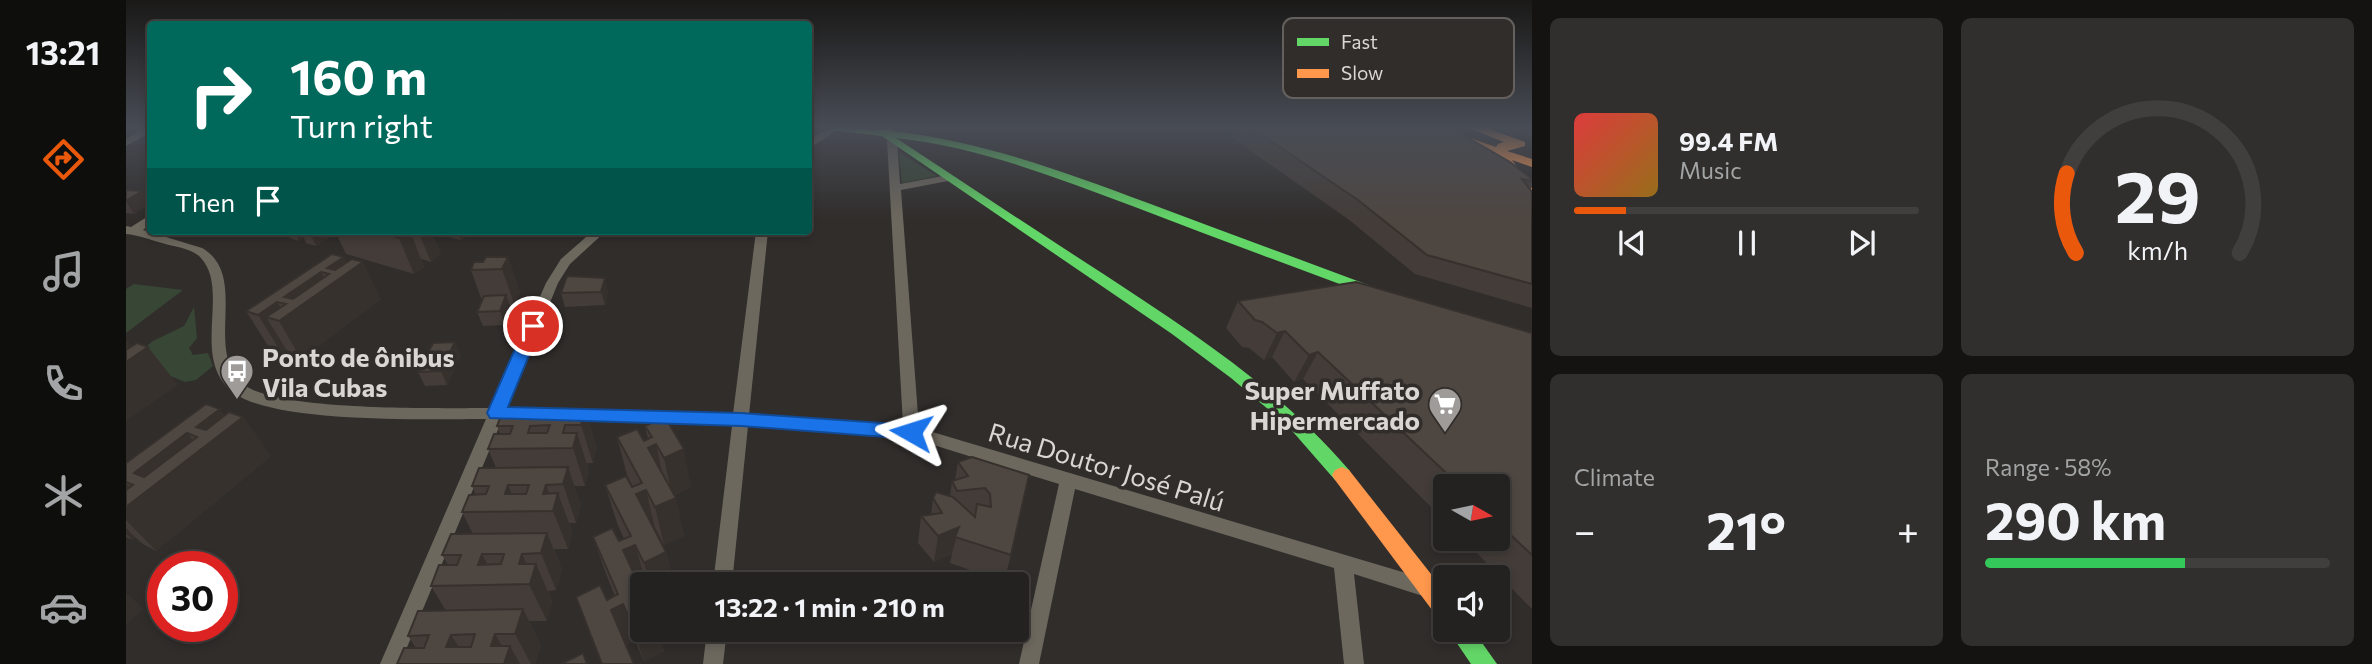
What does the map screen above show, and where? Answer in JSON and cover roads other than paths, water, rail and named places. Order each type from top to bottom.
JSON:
[{"type":"main road","points":[[922,158],[1209,352],[1260,391],[1305,432],[1332,462],[1433,594]]},
{"type":"main road","points":[[1007,158],[1390,298]]},
{"type":"main road","points":[[1505,158],[1532,195]]},
{"type":"main road","points":[[1469,642],[1485,664]]},
{"type":"street","points":[[892,158],[911,432]]},
{"type":"street","points":[[895,188],[948,178]]},
{"type":"street","points":[[130,230],[147,221]]},
{"type":"street","name":"Rua Doutor José Palú","points":[[130,230],[197,250],[205,256],[212,265],[218,299],[220,362],[230,382],[241,391],[274,402],[298,406],[741,419],[911,432],[1429,589]]},
{"type":"street","points":[[390,664],[558,271],[596,235]]},
{"type":"street","points":[[723,572],[762,235]]},
{"type":"street","points":[[1029,664],[1068,480]]},
{"type":"street","points":[[1343,563],[1354,664]]},
{"type":"street","points":[[713,664],[716,642]]},
{"type":"place","name":"Ponto de ônibus Vila Cubas","points":[[237,401]]},
{"type":"place","name":"Super Muffato Hipermercado","points":[[1445,434]]}]
